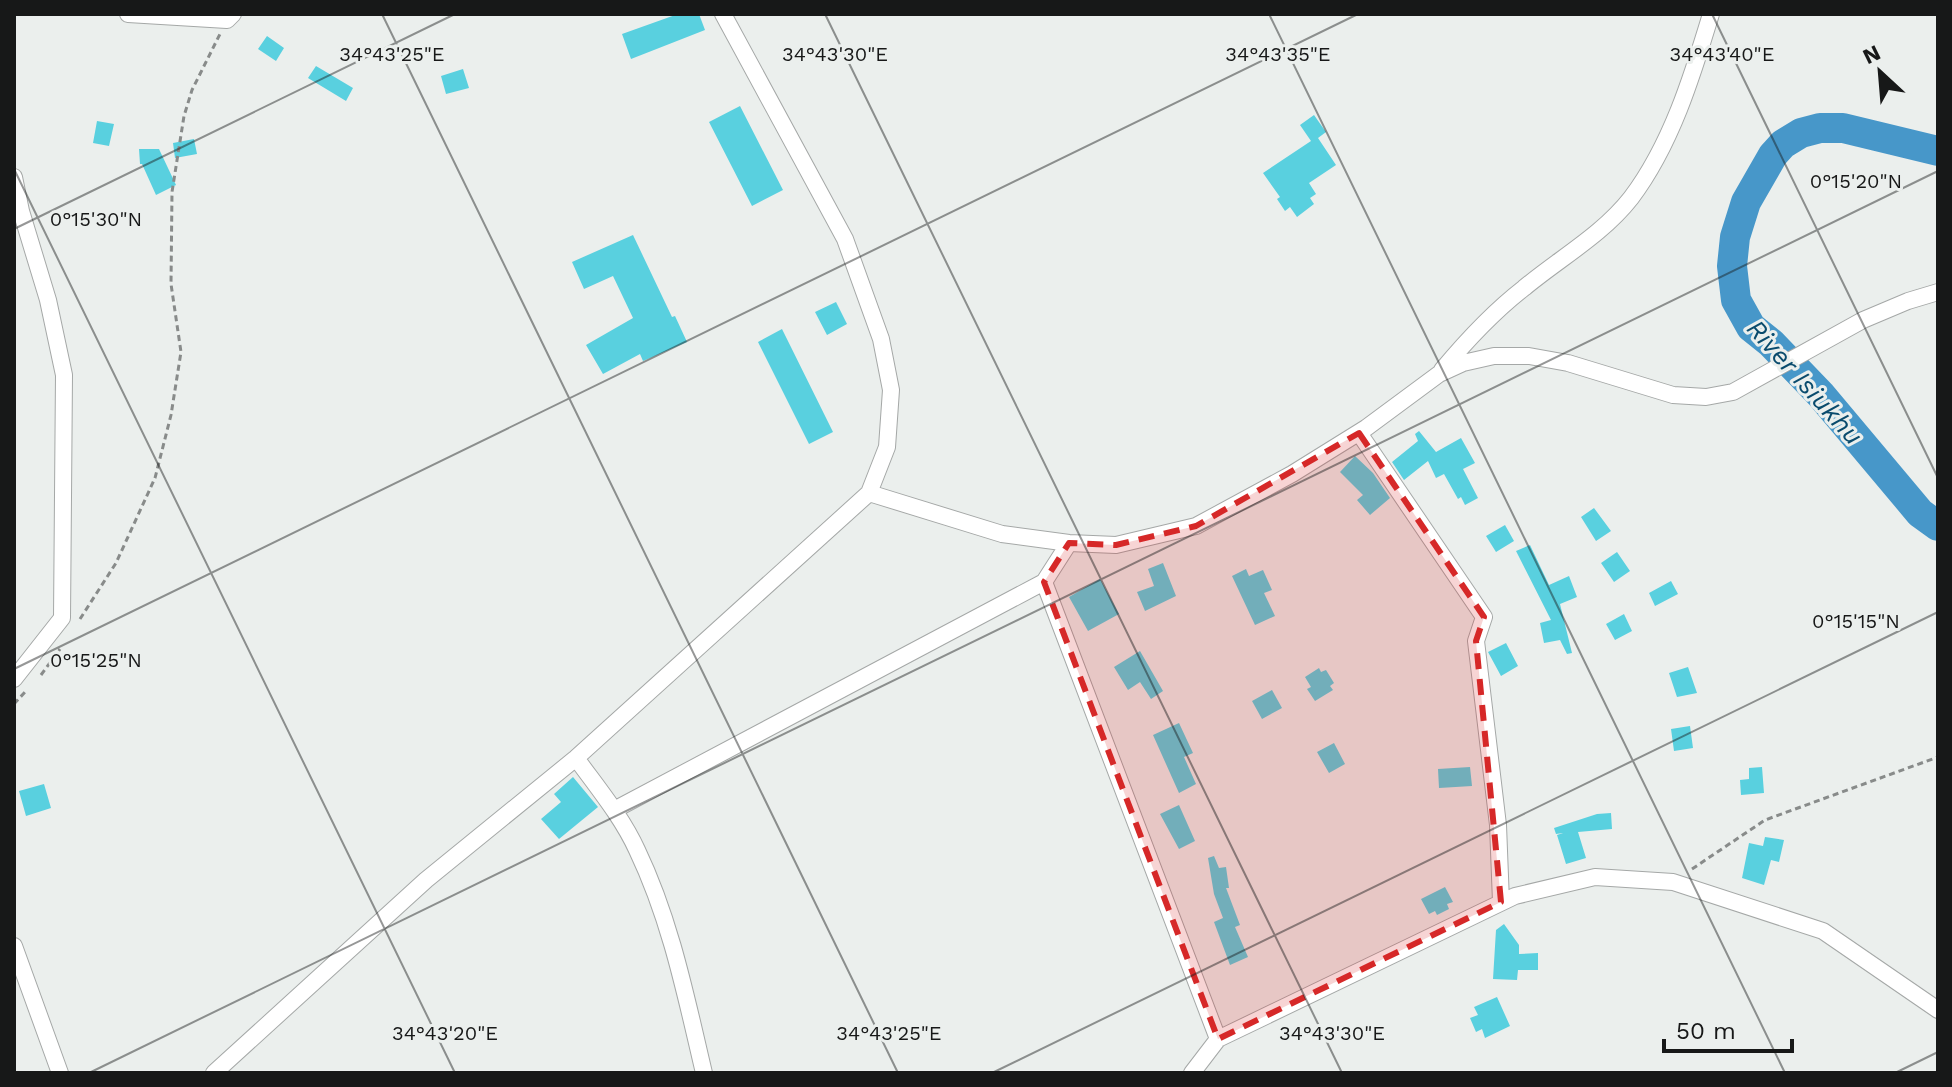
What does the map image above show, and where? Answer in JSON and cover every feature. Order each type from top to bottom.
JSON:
[{"type":"street","points":[[128,14],[230,17]]},
{"type":"street","points":[[214,1073],[426,880],[576,758],[869,493],[887,447],[891,390],[881,339],[845,239],[723,14]]},
{"type":"street","points":[[1439,374],[1469,338],[1512,298],[1599,232],[1630,200],[1655,162],[1694,71],[1711,14]]},
{"type":"street","points":[[14,177],[48,300],[64,375],[62,618],[14,679]]},
{"type":"street","points":[[869,493],[1002,534],[1069,543],[1116,545],[1196,526],[1292,474],[1359,433],[1439,374],[1463,363],[1494,356],[1529,356],[1568,363],[1673,395],[1706,397],[1733,392],[1863,320],[1938,292]]},
{"type":"street","points":[[1359,433],[1484,617],[1476,641],[1498,825],[1501,902]]},
{"type":"street","points":[[614,810],[1044,582],[1069,543]]},
{"type":"street","points":[[1044,582],[1218,1039]]},
{"type":"street","points":[[576,758],[614,810],[636,847],[657,897],[673,945],[704,1073]]},
{"type":"street","points":[[1192,1073],[1218,1039],[1501,902],[1595,877],[1673,882],[1823,931],[1938,1010]]},
{"type":"street","points":[[14,946],[60,1073]]},
{"type":"path","points":[[76,624],[116,563],[155,478],[171,415],[181,352],[171,284],[172,192],[184,116],[192,90],[230,17]]},
{"type":"path","points":[[14,704],[60,649]]},
{"type":"path","points":[[1673,882],[1765,820],[1938,757]]},
{"type":"highlighted area","points":[[1359,433],[1484,617],[1476,641],[1501,902],[1218,1039],[1044,582],[1069,543],[1116,545],[1196,526]]},
{"type":"building","points":[[678,14],[699,14],[705,30],[631,59],[622,34]]},
{"type":"building","points":[[267,36],[284,48],[276,61],[258,49]]},
{"type":"building","points":[[316,66],[353,88],[346,101],[308,78]]},
{"type":"building","points":[[463,69],[469,88],[446,94],[441,76]]},
{"type":"building","points":[[740,106],[783,190],[752,206],[709,122]]},
{"type":"building","points":[[1314,115],[1326,132],[1318,138],[1336,165],[1309,183],[1316,194],[1310,198],[1314,204],[1297,217],[1290,207],[1285,211],[1277,199],[1280,197],[1263,173],[1311,141],[1300,125]]},
{"type":"building","points":[[97,121],[114,124],[109,146],[93,143]]},
{"type":"building","points":[[194,139],[197,154],[175,158],[173,143]]},
{"type":"building","points":[[139,149],[159,149],[176,185],[156,195],[140,164]]},
{"type":"building","points":[[633,235],[687,342],[643,361],[640,354],[603,374],[586,345],[633,318],[613,276],[584,289],[572,262]]},
{"type":"building","points":[[836,302],[847,324],[827,335],[815,312]]},
{"type":"building","points":[[782,329],[833,432],[809,444],[758,342]]},
{"type":"building","points":[[1419,431],[1436,452],[1461,438],[1475,463],[1463,469],[1478,498],[1465,505],[1461,497],[1458,499],[1444,474],[1436,478],[1428,461],[1404,480],[1392,462],[1418,441],[1415,434]]},
{"type":"building","points":[[1355,456],[1373,473],[1390,498],[1370,515],[1357,500],[1363,495],[1340,472]]},
{"type":"building","points":[[1594,508],[1611,531],[1596,541],[1581,517]]},
{"type":"building","points":[[1505,525],[1514,541],[1496,552],[1486,536]]},
{"type":"building","points":[[1530,545],[1549,585],[1569,576],[1577,597],[1560,604],[1572,653],[1567,654],[1560,640],[1544,643],[1540,623],[1551,620],[1516,551]]},
{"type":"building","points":[[1617,552],[1630,571],[1614,582],[1601,563]]},
{"type":"building","points":[[1163,563],[1176,596],[1145,611],[1137,592],[1154,586],[1148,569]]},
{"type":"building","points":[[1246,569],[1249,576],[1263,570],[1272,590],[1264,593],[1275,616],[1255,625],[1232,576]]},
{"type":"building","points":[[1100,579],[1119,614],[1088,631],[1069,597]]},
{"type":"building","points":[[1671,581],[1678,594],[1655,606],[1649,593]]},
{"type":"building","points":[[1624,614],[1632,631],[1615,640],[1606,624]]},
{"type":"building","points":[[1506,643],[1518,666],[1501,676],[1488,652]]},
{"type":"building","points":[[1140,651],[1163,691],[1151,699],[1140,682],[1128,690],[1114,667]]},
{"type":"building","points":[[1688,667],[1697,693],[1677,697],[1669,673]]},
{"type":"building","points":[[1319,668],[1321,672],[1326,670],[1334,683],[1330,686],[1333,690],[1315,701],[1307,689],[1311,687],[1305,677]]},
{"type":"building","points":[[1272,690],[1282,708],[1262,719],[1252,701]]},
{"type":"building","points":[[1179,723],[1193,753],[1184,757],[1196,784],[1179,793],[1153,735]]},
{"type":"building","points":[[1690,726],[1693,748],[1674,751],[1671,729]]},
{"type":"building","points":[[1334,743],[1345,764],[1329,773],[1317,752]]},
{"type":"building","points":[[1470,767],[1472,786],[1439,788],[1438,769]]},
{"type":"building","points":[[1762,767],[1764,793],[1741,795],[1740,780],[1749,779],[1749,768]]},
{"type":"building","points":[[573,777],[598,807],[559,839],[541,819],[561,802],[554,794]]},
{"type":"building","points":[[44,784],[51,808],[26,816],[19,791]]},
{"type":"building","points":[[1179,805],[1195,841],[1179,849],[1160,814]]},
{"type":"building","points":[[1611,813],[1612,829],[1578,832],[1586,858],[1566,864],[1557,835],[1563,833],[1556,834],[1554,828],[1597,814]]},
{"type":"building","points":[[1765,837],[1784,840],[1779,862],[1771,860],[1764,885],[1742,878],[1749,843],[1763,846]]},
{"type":"building","points":[[1214,856],[1219,868],[1226,867],[1229,888],[1226,888],[1240,925],[1235,927],[1248,957],[1230,965],[1214,922],[1223,918],[1214,894],[1208,858]]},
{"type":"building","points":[[1445,887],[1453,902],[1447,904],[1449,909],[1437,915],[1435,911],[1429,914],[1421,899]]},
{"type":"building","points":[[1504,924],[1519,945],[1519,954],[1538,953],[1538,970],[1518,970],[1517,980],[1493,979],[1496,930]]},
{"type":"building","points":[[1497,997],[1510,1026],[1485,1038],[1482,1029],[1476,1032],[1470,1018],[1478,1015],[1474,1007]]},
{"type":"waterway","name":"River Isiukhu","points":[[1938,151],[1843,128],[1820,128],[1801,133],[1783,144],[1773,155],[1746,202],[1735,237],[1732,266],[1736,300],[1751,327],[1771,343],[1821,395],[1920,513],[1938,526]]}]
